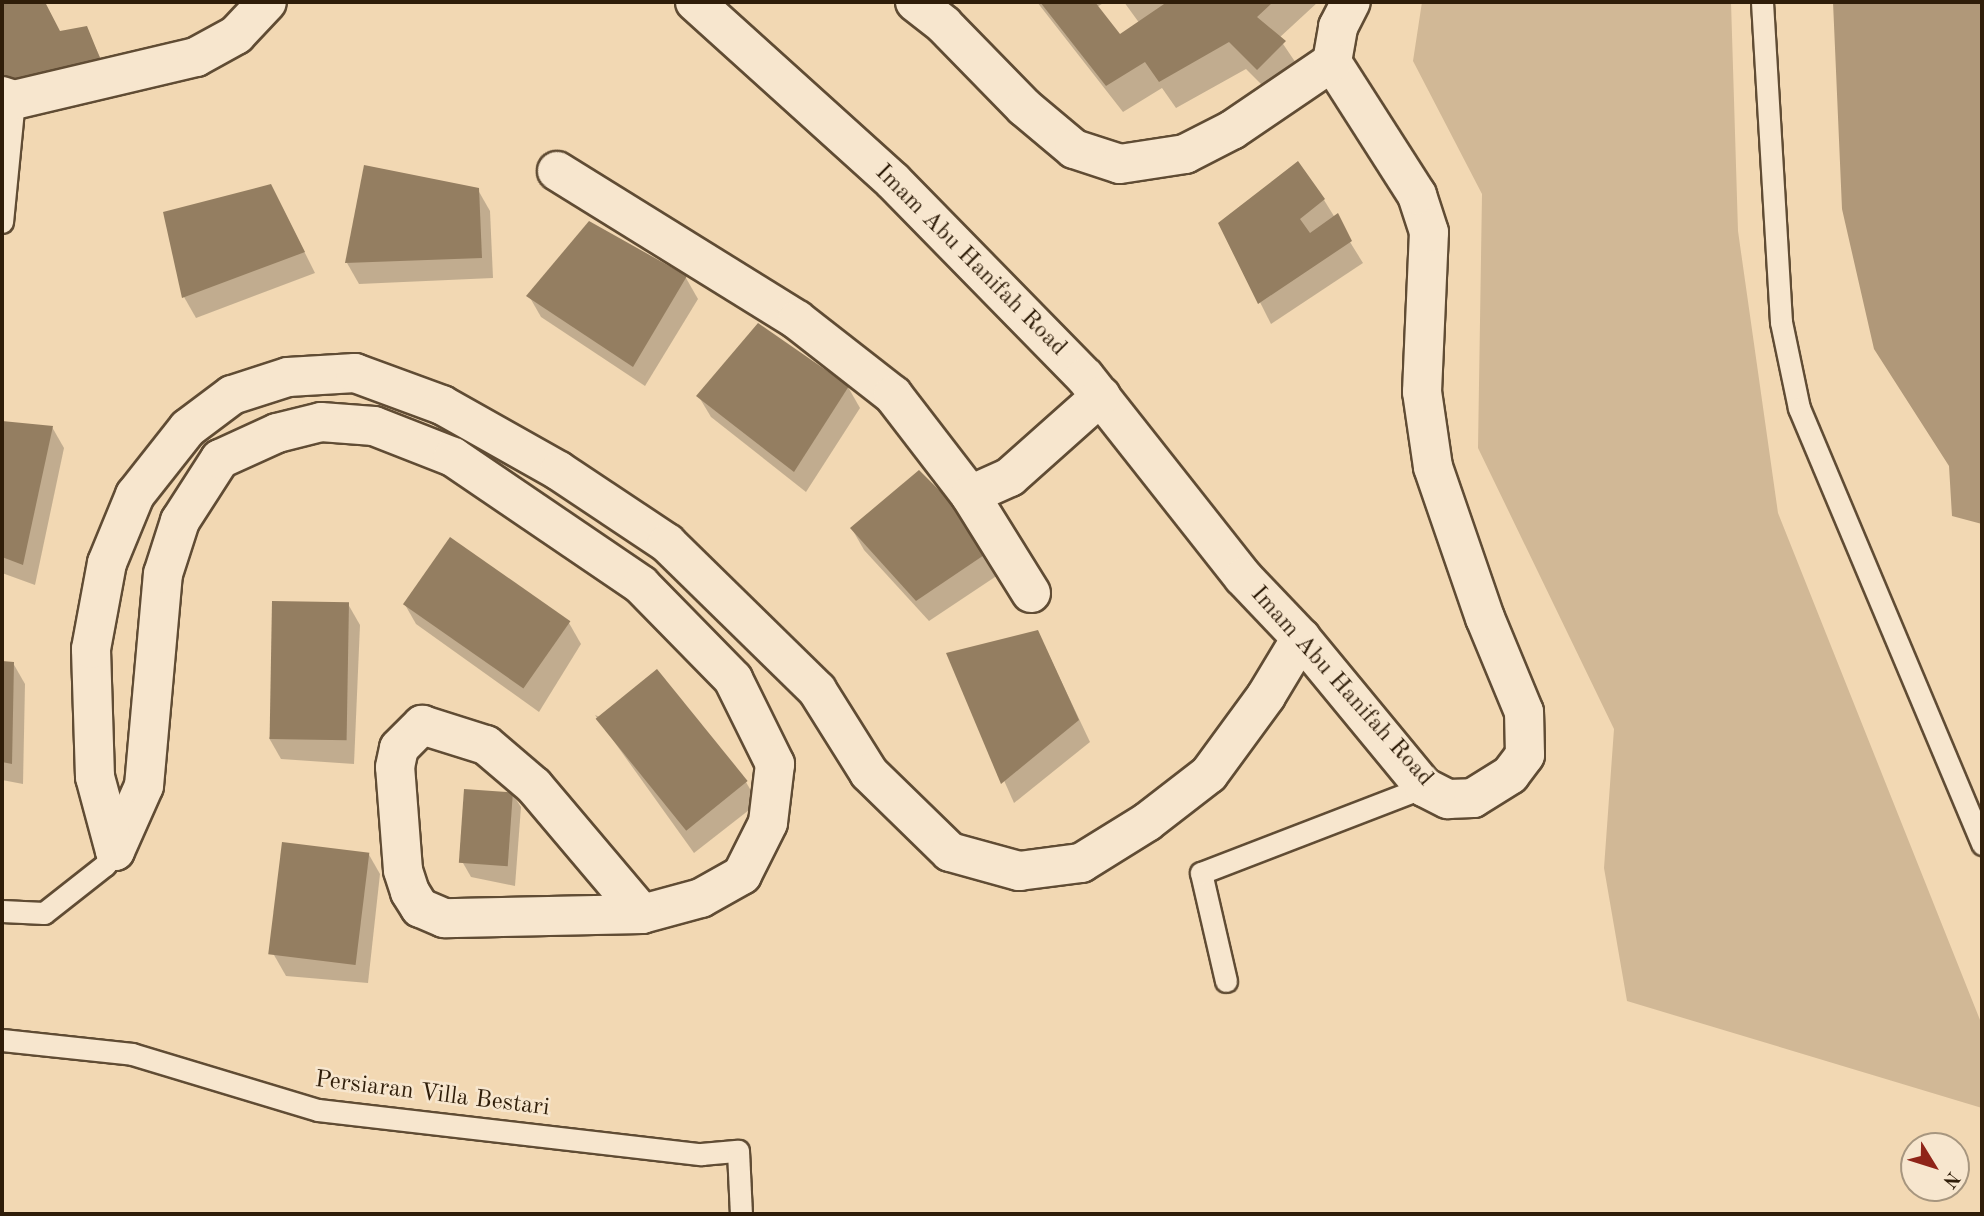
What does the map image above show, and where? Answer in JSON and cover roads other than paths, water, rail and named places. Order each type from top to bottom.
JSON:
[{"type":"street","points":[[8,98],[196,57],[236,35],[267,2]]},
{"type":"street","name":"Imam Abu Hanifah Road","points":[[695,2],[893,181],[1101,396],[1243,577],[1301,638],[1424,787],[1448,799],[1473,798],[1510,775],[1525,755],[1524,712],[1433,467],[1422,392],[1429,232],[1417,195],[1332,62]]},
{"type":"street","points":[[915,2],[944,25],[1024,107],[1074,149],[1120,164],[1185,153],[1232,130],[1332,62],[1338,27],[1352,2]]},
{"type":"street","points":[[557,171],[797,320],[892,395],[970,495],[1031,593]]},
{"type":"street","points":[[115,852],[95,777],[91,649],[107,563],[135,495],[188,428],[232,395],[288,377],[355,373],[442,405],[559,471],[667,543],[817,691],[869,774],[950,852],[1019,871],[1081,863],[1147,822],[1209,774],[1266,696],[1301,638]]},
{"type":"street","points":[[970,495],[1010,477],[1101,396]]},
{"type":"street","points":[[115,852],[144,786],[163,574],[180,521],[220,459],[277,433],[321,422],[374,426],[453,457],[641,585],[733,679],[775,764],[768,824],[742,874],[701,898],[642,914],[444,918],[420,908],[403,870],[394,795],[399,748],[409,733],[422,725],[486,745],[534,786],[642,914]]},
{"type":"street","points":[[641,585],[667,543]]},
{"type":"lane","points":[[1762,2],[1781,322],[1799,408],[1982,844]]},
{"type":"lane","points":[[2,222],[8,98]]},
{"type":"lane","points":[[1226,981],[1201,873],[1424,787]]},
{"type":"lane","points":[[2,911],[44,913],[105,865],[115,852]]},
{"type":"lane","name":"Persiaran Villa Bestari","points":[[2,1040],[52,1042],[132,1054],[318,1110],[701,1154],[738,1151],[741,1214]]}]
